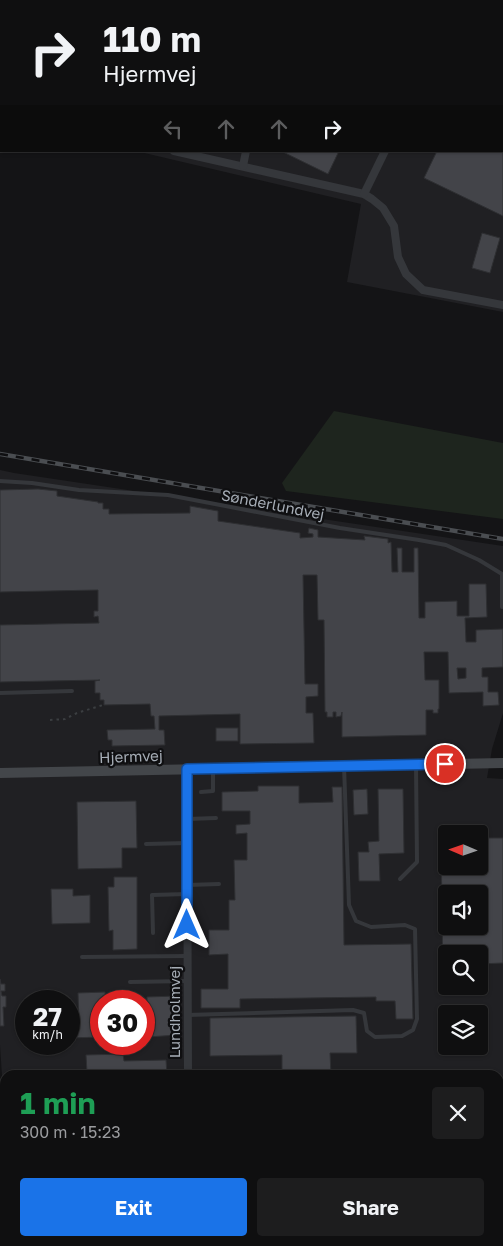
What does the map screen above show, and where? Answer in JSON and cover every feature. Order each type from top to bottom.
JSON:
[{"type":"street","points":[[179,152],[364,194],[383,208],[394,226],[398,257],[406,274],[423,290],[503,306]]},
{"type":"street","points":[[243,166],[246,152]]},
{"type":"street","points":[[364,194],[385,152]]},
{"type":"street","name":"Hjermvej","points":[[0,773],[503,763]]},
{"type":"street","name":"Lundholmvej","points":[[187,769],[188,1070]]},
{"type":"lane","name":"Sønderlundvej","points":[[0,481],[32,483],[79,490],[168,495],[340,528],[446,545],[502,574],[502,607]]},
{"type":"lane","points":[[0,693],[72,691]]},
{"type":"lane","points":[[400,879],[417,862],[416,765]]},
{"type":"lane","points":[[187,1015],[353,1010],[364,1013],[367,1031],[376,1037],[402,1036],[413,1030],[418,1019],[415,929],[405,925],[371,927],[356,921],[349,905],[344,766]]},
{"type":"lane","points":[[201,792],[213,791],[213,769]]},
{"type":"lane","points":[[187,819],[216,818]]},
{"type":"lane","points":[[146,844],[187,843]]},
{"type":"lane","points":[[187,885],[219,884]]},
{"type":"lane","points":[[153,933],[152,895],[187,894]]},
{"type":"lane","points":[[82,957],[187,956]]},
{"type":"lane","points":[[130,982],[187,981]]},
{"type":"path","points":[[50,720],[65,719],[103,705]]},
{"type":"shaded area","points":[[140,152],[503,152],[503,312],[347,282],[361,204]]},
{"type":"shaded area","points":[[334,411],[503,443],[503,519],[286,491],[282,483]]},
{"type":"shaded area","points":[[0,470],[503,546],[503,713],[492,749],[487,778],[503,779],[503,1070],[2,1070],[0,1045]]},
{"type":"building","points":[[283,152],[339,152],[328,174]]},
{"type":"building","points":[[437,152],[503,152],[503,216],[424,178]]},
{"type":"building","points":[[482,233],[500,238],[490,273],[472,268]]},
{"type":"building","points":[[38,489],[57,491],[57,496],[103,503],[103,509],[109,509],[109,514],[190,513],[190,506],[218,511],[218,521],[300,533],[300,538],[313,537],[313,534],[308,533],[309,528],[318,530],[318,537],[365,540],[364,536],[388,539],[388,543],[391,542],[392,572],[398,572],[397,548],[402,548],[402,572],[414,572],[414,548],[418,548],[419,618],[425,618],[425,602],[457,601],[457,616],[469,616],[469,584],[486,584],[487,617],[465,618],[466,642],[476,642],[476,630],[503,629],[503,667],[482,668],[482,677],[488,677],[488,692],[498,692],[499,705],[483,706],[483,692],[449,693],[448,652],[424,652],[425,680],[439,680],[439,709],[438,713],[433,713],[433,710],[426,710],[426,735],[342,737],[342,712],[341,716],[336,717],[336,712],[333,712],[333,717],[327,717],[327,712],[325,712],[324,620],[318,620],[317,575],[303,575],[305,684],[318,684],[318,696],[306,697],[306,713],[313,713],[314,743],[240,744],[240,714],[159,716],[159,730],[164,730],[165,745],[112,746],[112,740],[108,740],[107,730],[155,729],[154,716],[151,716],[150,704],[104,705],[104,700],[100,700],[100,693],[95,693],[95,681],[100,680],[0,682],[0,625],[99,623],[98,616],[94,617],[94,611],[98,611],[98,590],[0,592],[0,490]],"holes":[[[457,668],[466,668],[466,678],[458,679]]]},
{"type":"building","points":[[216,728],[238,728],[238,741],[216,741]]},
{"type":"building","points":[[258,786],[299,786],[299,803],[333,802],[332,787],[342,787],[344,945],[411,944],[413,1019],[396,1019],[395,1001],[376,1001],[376,997],[240,999],[240,1008],[201,1008],[201,989],[228,989],[228,954],[209,955],[209,930],[229,930],[229,900],[235,900],[234,860],[247,860],[247,833],[236,834],[236,825],[250,824],[250,811],[222,811],[222,792],[258,791]]},
{"type":"building","points":[[367,789],[368,814],[354,815],[353,790]]},
{"type":"building","points":[[378,789],[403,789],[404,853],[379,854],[380,881],[359,881],[358,852],[369,852],[368,842],[379,841]]},
{"type":"building","points":[[136,801],[137,848],[122,848],[122,868],[78,869],[77,802]]},
{"type":"building","points":[[488,838],[503,838],[503,963],[488,964],[488,945],[443,945],[442,935],[488,935],[488,885],[442,885],[442,875],[488,875]]},
{"type":"building","points":[[114,877],[137,877],[137,949],[113,950],[113,930],[109,931],[108,887],[114,887]]},
{"type":"building","points":[[51,889],[73,889],[73,896],[90,895],[90,923],[52,924]]},
{"type":"building","points":[[0,979],[1,984],[5,984],[5,991],[1,991],[2,996],[6,996],[6,1007],[3,1007],[4,1026],[0,1026]]},
{"type":"building","points":[[80,993],[90,993],[90,1037],[80,1038]]},
{"type":"building","points":[[176,996],[178,1035],[155,1036],[155,997]]},
{"type":"building","points":[[356,1016],[357,1053],[330,1053],[331,1070],[282,1070],[282,1055],[210,1056],[210,1018]]},
{"type":"building","points":[[86,1055],[90,1055],[123,1055],[124,1061],[166,1060],[167,1070],[87,1070]]},
{"type":"railway","points":[[0,454],[503,539]]},
{"type":"route","points":[[187,925],[187,769],[445,764]]}]
